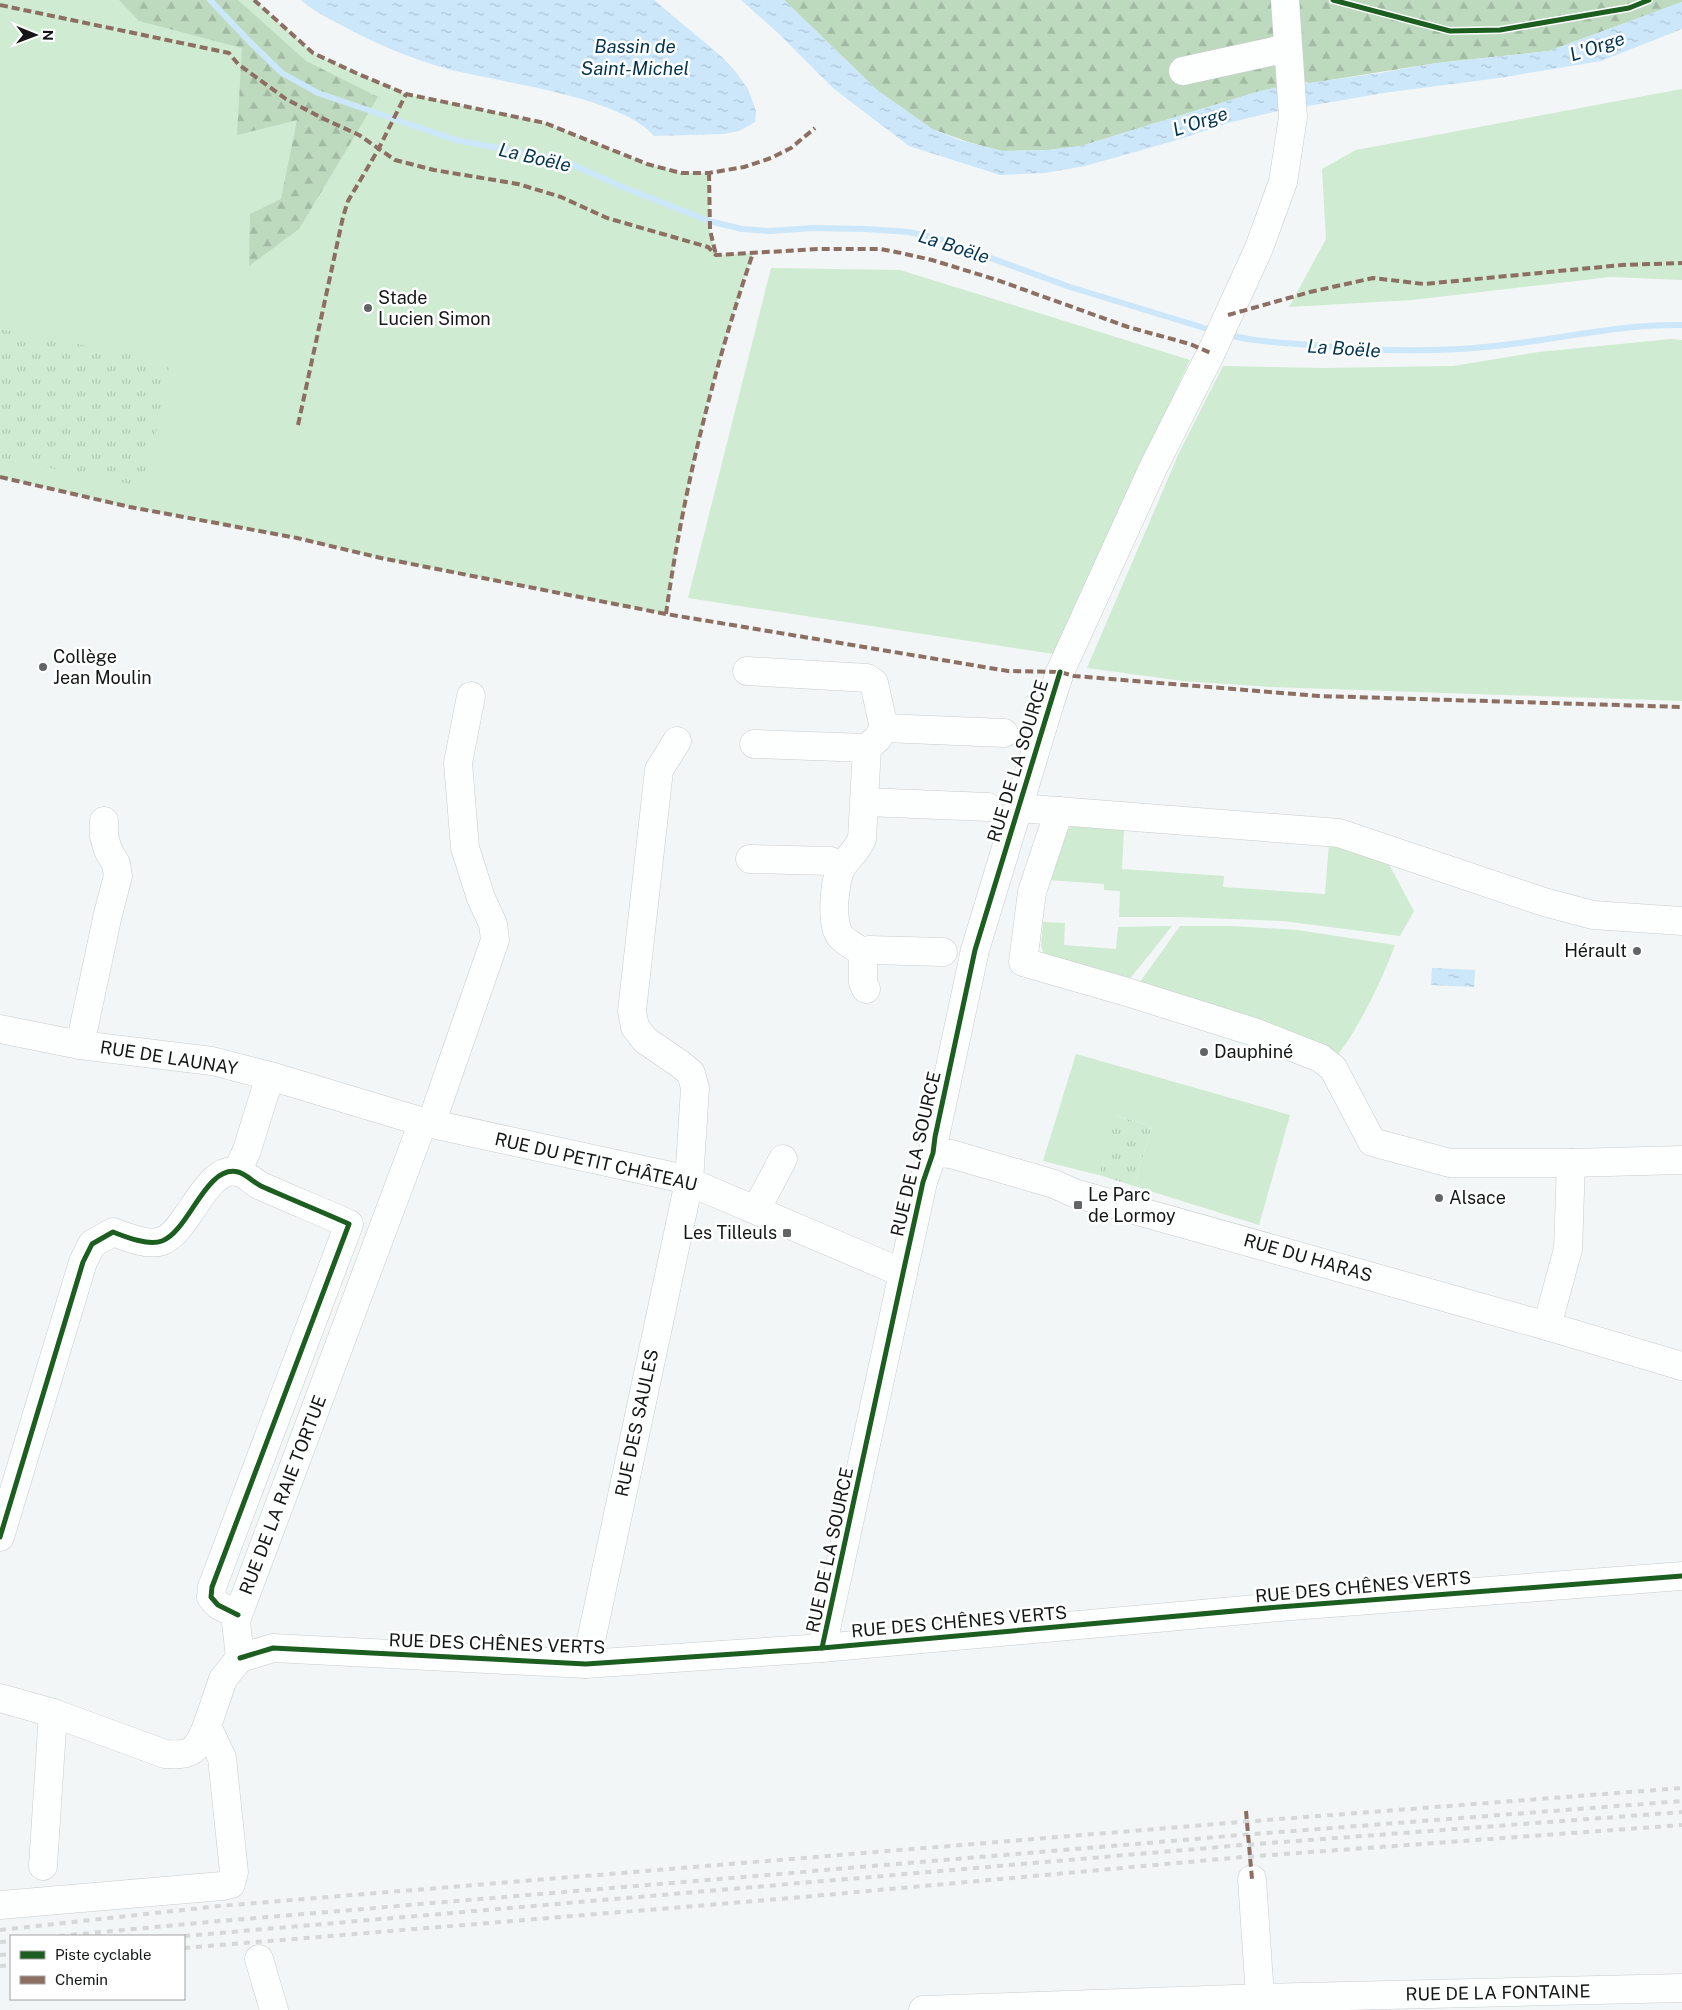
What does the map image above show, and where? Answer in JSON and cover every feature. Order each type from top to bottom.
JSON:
[{"type":"street","name":"RUE DE LA SOURCE","points":[[822,1648],[923,1182],[933,1153],[975,950],[1060,672],[1153,468],[1220,334],[1259,248],[1283,182],[1293,117],[1285,0]]},
{"type":"street","points":[[1183,71],[1288,48]]},
{"type":"street","points":[[747,671],[868,678],[874,683],[884,728],[878,738],[867,748],[754,744]]},
{"type":"street","name":"RUE DE LA RAIE TORTUE","points":[[240,1658],[236,1622],[238,1615],[496,940],[493,924],[465,848],[458,763],[471,696]]},
{"type":"street","points":[[884,728],[1004,733]]},
{"type":"street","name":"RUE DES SAULES","points":[[586,1664],[689,1182],[695,1088],[691,1073],[645,1040],[635,1027],[632,1011],[658,770],[677,741]]},
{"type":"street","points":[[863,953],[840,936],[834,926],[837,880],[842,866],[857,851],[862,839],[867,748]]},
{"type":"street","points":[[865,802],[988,807]]},
{"type":"street","points":[[1019,808],[1339,833],[1544,902],[1593,915],[1682,921]]},
{"type":"street","points":[[1060,811],[1032,892],[1023,962],[1127,992],[1245,1030],[1320,1058],[1333,1068],[1372,1142],[1450,1163],[1571,1163],[1682,1160]]},
{"type":"street","points":[[80,1045],[118,876],[116,864],[106,843],[104,820]]},
{"type":"street","points":[[750,859],[830,861],[842,866]]},
{"type":"street","points":[[863,953],[868,950],[943,952]]},
{"type":"street","points":[[863,953],[863,983],[866,989]]},
{"type":"street","name":"RUE DE LAUNAY","points":[[0,1029],[80,1045],[212,1060],[427,1123]]},
{"type":"street","points":[[237,1172],[247,1150],[270,1076]]},
{"type":"street","name":"RUE DU PETIT CHÂTEAU","points":[[427,1123],[680,1178],[903,1273]]},
{"type":"street","name":"RUE DU HARAS","points":[[933,1153],[951,1154],[1054,1184],[1074,1193],[1547,1326],[1682,1366]]},
{"type":"street","points":[[756,1210],[783,1159]]},
{"type":"street","points":[[1547,1326],[1568,1250],[1571,1163]]},
{"type":"street","points":[[0,1537],[83,1262],[92,1244],[113,1232],[139,1241],[161,1241],[177,1231],[210,1184],[222,1174],[237,1172],[258,1184],[349,1224],[212,1588],[211,1597],[218,1605],[238,1615]]},
{"type":"street","name":"RUE DES CHÊNES VERTS","points":[[240,1658],[273,1648],[586,1664],[822,1648],[1279,1607],[1682,1576]]},
{"type":"street","points":[[0,1698],[53,1713],[165,1754],[181,1755],[192,1752],[200,1744],[222,1679],[240,1658]]},
{"type":"street","points":[[43,1866],[53,1713]]},
{"type":"street","points":[[0,1905],[231,1884],[234,1872],[222,1758],[207,1726]]},
{"type":"street","points":[[1252,1879],[1259,1982],[1264,2004]]},
{"type":"street","points":[[259,1959],[274,2010]]},
{"type":"street","name":"RUE DE LA FONTAINE","points":[[923,2010],[1264,2004],[1682,1988]]},
{"type":"green space","name":"Stade Lucien Simon","points":[[0,0],[254,0],[313,53],[406,94],[545,123],[647,164],[681,173],[709,173],[710,230],[716,255],[753,253],[712,387],[690,477],[666,614],[381,558],[297,538],[130,507],[0,477]]},
{"type":"green space","points":[[119,0],[238,0],[306,61],[378,97],[299,229],[249,266],[250,214],[281,199],[297,120],[237,135],[242,48],[139,21]]},
{"type":"green space","points":[[784,0],[1682,0],[1682,2],[1549,51],[1437,63],[1311,83],[1290,81],[1275,88],[1081,146],[1048,150],[1002,151],[968,142],[932,129],[877,90]]},
{"type":"green space","points":[[1682,89],[1682,280],[1610,277],[1412,300],[1289,307],[1326,239],[1322,169],[1356,150]]},
{"type":"green space","points":[[771,268],[900,270],[1190,360],[1054,654],[688,598]]},
{"type":"green space","points":[[0,329],[170,362],[145,487],[0,458]]},
{"type":"green space","points":[[1671,339],[1682,340],[1682,701],[1271,687],[1183,681],[1087,668],[1179,453],[1223,366],[1324,368],[1453,366],[1539,352]]},
{"type":"green space","points":[[1076,825],[1124,829],[1122,869],[1224,876],[1223,887],[1325,894],[1329,843],[1385,857],[1414,911],[1400,936],[1283,921],[1119,917],[1120,891],[1104,890],[1104,884],[1049,880],[1066,831]]},
{"type":"green space","points":[[1043,922],[1065,923],[1064,945],[1116,949],[1118,927],[1172,926],[1129,980],[1044,954],[1041,946]]},
{"type":"green space","points":[[1180,926],[1231,926],[1297,930],[1395,945],[1369,1003],[1353,1033],[1336,1057],[1140,982]]},
{"type":"green space","points":[[1076,1054],[1290,1115],[1259,1225],[1134,1186],[1152,1126],[1117,1116],[1099,1175],[1043,1161]]},
{"type":"green space","points":[[1116,1116],[1152,1126],[1134,1186],[1099,1175]]},
{"type":"water","name":"Bassin de Saint-Michel","points":[[301,0],[654,0],[722,57],[736,72],[748,89],[756,111],[755,122],[739,131],[723,134],[654,136],[638,122],[614,110],[556,92],[444,68],[403,54],[351,31],[319,13]]},
{"type":"water","name":"L'Orge","points":[[741,0],[784,0],[877,90],[932,129],[959,140],[1002,151],[1048,150],[1081,146],[1275,88],[1437,63],[1549,51],[1682,2],[1682,29],[1601,61],[1499,78],[1390,92],[1273,112],[1228,123],[1177,140],[1085,166],[1045,173],[1000,175],[909,146],[833,88],[779,34]]},
{"type":"water","points":[[1432,968],[1475,970],[1474,987],[1431,985]]},
{"type":"waterway","name":"La Boële","points":[[210,0],[282,73],[318,93],[456,140],[562,160],[625,188],[709,221],[742,229],[770,231],[813,228],[866,229],[909,232],[936,238],[1070,287],[1214,331]]},
{"type":"waterway","name":"La Boële","points":[[1226,334],[1280,343],[1358,349],[1426,350],[1494,346],[1634,327],[1682,325]]},
{"type":"railway","points":[[0,1930],[219,1906],[1241,1822],[1682,1788]]},
{"type":"railway","points":[[70,1935],[1241,1835],[1682,1801]]},
{"type":"railway","points":[[185,1936],[1243,1845],[1682,1812]]},
{"type":"railway","points":[[185,1948],[780,1899],[1243,1857],[1682,1825]]},
{"type":"railway","points":[[0,1942],[10,1941]]},
{"type":"railway","points":[[0,1955],[10,1954]]},
{"type":"railway","points":[[0,1966],[10,1965]]},
{"type":"marked path","points":[[254,0],[313,53],[406,94],[545,123],[647,164],[681,173],[709,173],[744,167],[771,158],[791,148],[815,128]]},
{"type":"marked path","points":[[0,5],[229,53],[238,64],[286,99],[359,135],[395,160],[434,170],[518,184],[561,197],[607,218],[708,247],[716,255],[819,249],[880,249],[896,252],[932,260],[997,280],[1128,327],[1190,344],[1211,353]]},
{"type":"marked path","points":[[298,425],[348,201],[378,150],[406,94]]},
{"type":"marked path","points":[[709,173],[710,230],[716,255]]},
{"type":"marked path","points":[[666,614],[690,477],[712,387],[753,253]]},
{"type":"marked path","points":[[1228,315],[1310,292],[1373,278],[1424,284],[1622,265],[1682,263]]},
{"type":"marked path","points":[[0,477],[130,507],[297,538],[381,558],[666,614],[1008,671],[1060,672],[1074,676],[1319,696],[1682,707]]},
{"type":"marked path","points":[[1246,1811],[1252,1879]]},
{"type":"cycle path","points":[[1333,0],[1450,31],[1500,30],[1629,8],[1649,0]]},
{"type":"cycle path","points":[[822,1648],[923,1182],[933,1153],[975,950],[1060,672]]},
{"type":"cycle path","points":[[0,1537],[83,1262],[92,1244],[113,1232],[144,1242],[162,1241],[172,1235],[181,1225],[216,1178],[227,1172],[238,1172],[261,1186],[349,1224],[212,1587],[211,1597],[218,1605],[238,1615]]},
{"type":"cycle path","points":[[240,1658],[273,1648],[586,1664],[822,1648],[1279,1607],[1682,1576]]},
{"type":"place","name":"Stade Lucien Simon","points":[[368,308]]},
{"type":"place","name":"Collège Jean Moulin","points":[[43,667]]},
{"type":"place","name":"Hérault","points":[[1637,951]]},
{"type":"place","name":"Dauphiné","points":[[1204,1052]]},
{"type":"place","name":"Alsace","points":[[1439,1198]]},
{"type":"place","name":"Le Parc de Lormoy","points":[[1078,1205]]},
{"type":"place","name":"Les Tilleuls","points":[[787,1233]]}]
